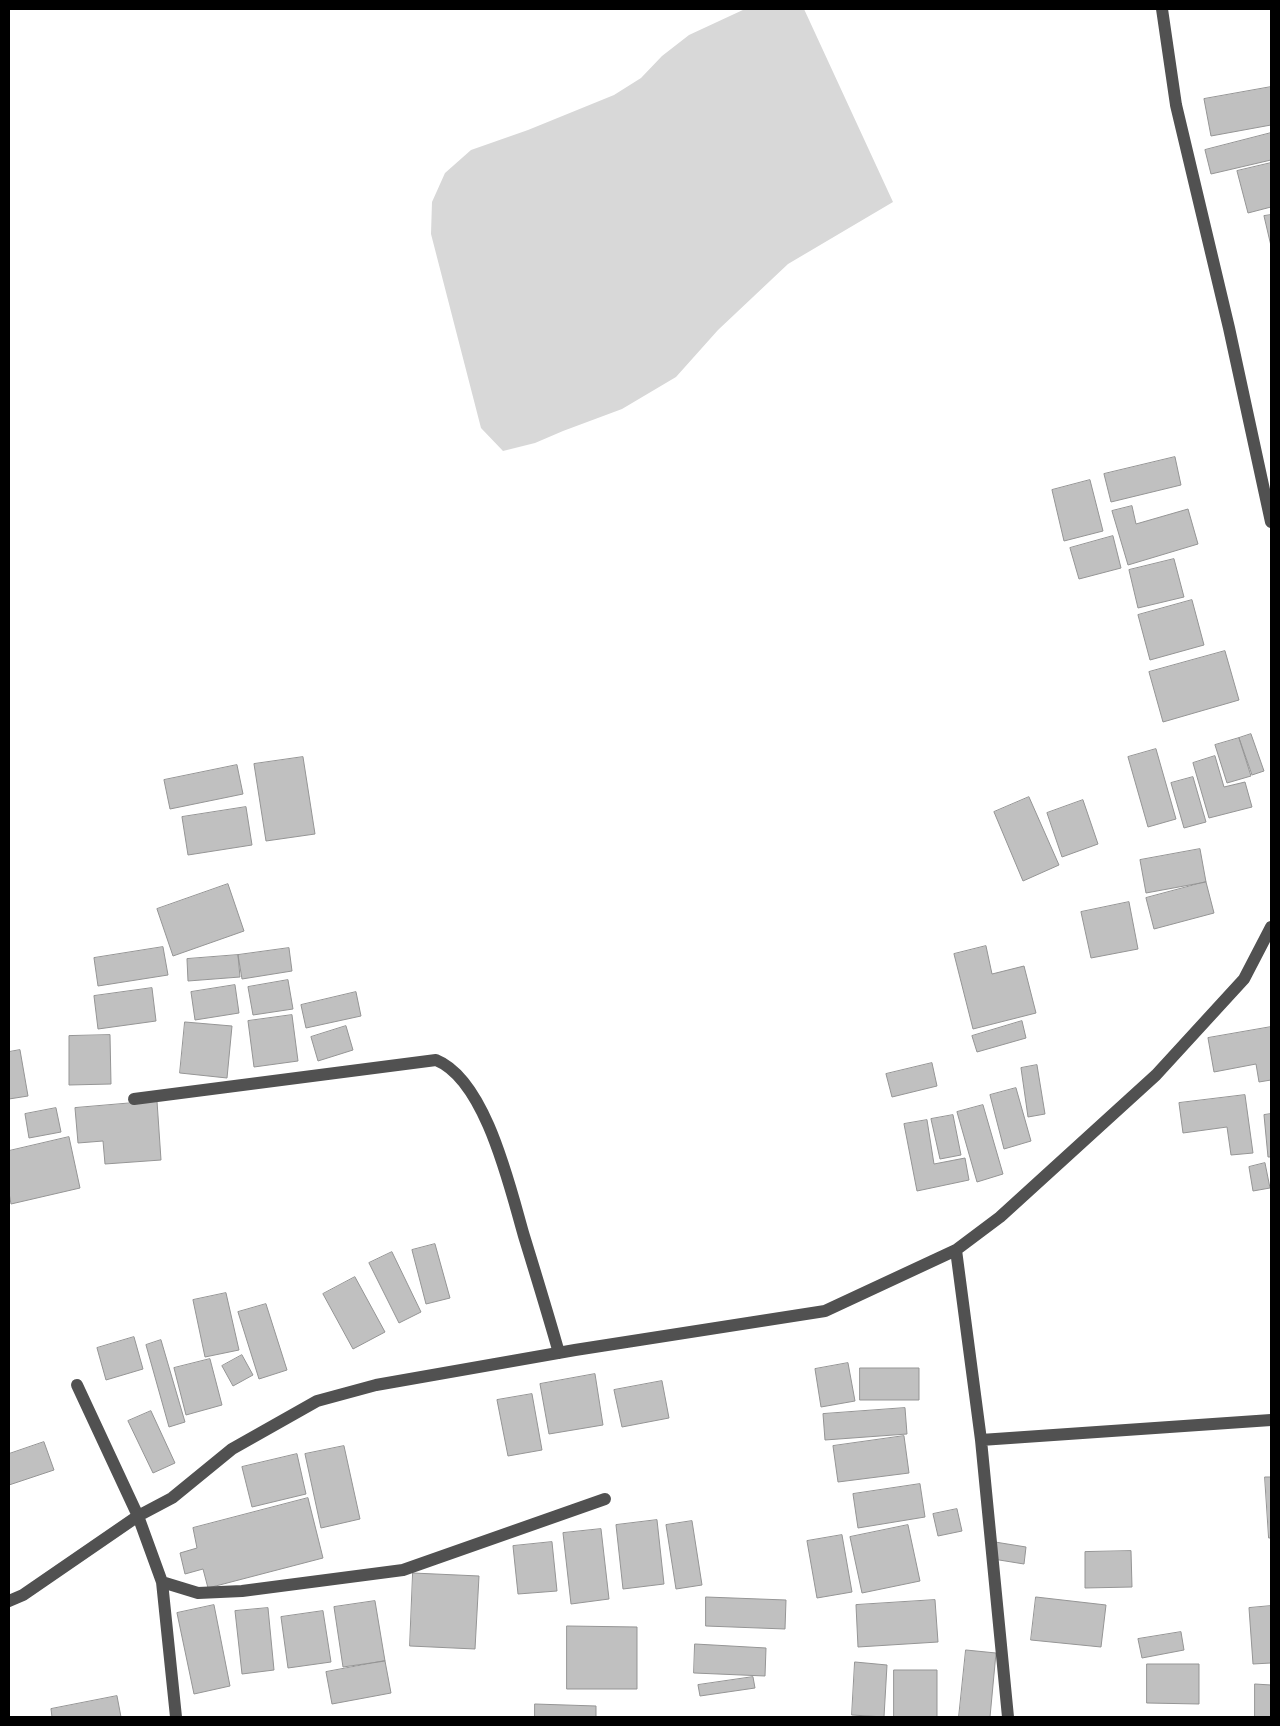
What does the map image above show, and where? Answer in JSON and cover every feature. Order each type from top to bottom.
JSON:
[{"type":"street","points":[[1162,9],[1176,105],[1229,328],[1271,522]]},
{"type":"street","points":[[9,1601],[23,1595],[138,1516],[172,1498],[232,1449],[317,1401],[376,1385],[559,1353],[825,1311],[956,1250],[1000,1217],[1156,1075],[1244,979],[1271,927]]},
{"type":"street","points":[[134,1099],[436,1060],[448,1065],[474,1097],[495,1141],[559,1353]]},
{"type":"street","points":[[956,1250],[981,1440],[1008,1717]]},
{"type":"street","points":[[77,1385],[138,1516],[162,1582],[176,1717]]},
{"type":"street","points":[[981,1440],[1271,1420]]},
{"type":"street","points":[[162,1582],[198,1593],[242,1591],[404,1570],[605,1499]]},
{"type":"shaded area","points":[[745,9],[804,9],[893,202],[788,264],[718,330],[676,377],[622,409],[535,443],[503,451],[481,428],[431,234],[432,202],[445,173],[471,150],[528,130],[614,95],[641,78],[662,56],[689,35]]},
{"type":"building","points":[[1271,87],[1271,125],[1211,136],[1204,99]]},
{"type":"building","points":[[1271,133],[1271,160],[1211,174],[1205,150]]},
{"type":"building","points":[[1271,163],[1271,207],[1248,213],[1237,171]]},
{"type":"building","points":[[1271,215],[1271,246],[1264,216]]},
{"type":"building","points":[[1175,457],[1181,485],[1111,502],[1104,474]]},
{"type":"building","points":[[1090,480],[1103,531],[1064,541],[1052,490]]},
{"type":"building","points":[[1132,506],[1136,524],[1188,509],[1198,544],[1128,565],[1112,511]]},
{"type":"building","points":[[1113,536],[1121,568],[1079,579],[1070,548]]},
{"type":"building","points":[[1174,559],[1184,597],[1138,608],[1129,570]]},
{"type":"building","points":[[1192,600],[1204,645],[1150,660],[1138,615]]},
{"type":"building","points":[[1225,651],[1239,700],[1163,722],[1149,672]]},
{"type":"building","points":[[1251,734],[1264,771],[1252,775],[1239,738]]},
{"type":"building","points":[[1239,738],[1251,776],[1227,783],[1215,745]]},
{"type":"building","points":[[1156,749],[1176,819],[1148,827],[1128,757]]},
{"type":"building","points":[[1215,756],[1224,787],[1245,782],[1252,807],[1209,818],[1193,763]]},
{"type":"building","points":[[303,757],[315,834],[266,841],[254,764]]},
{"type":"building","points":[[237,765],[243,794],[170,809],[164,780]]},
{"type":"building","points":[[1193,777],[1206,822],[1184,828],[1171,783]]},
{"type":"building","points":[[1029,797],[1059,865],[1023,881],[994,812]]},
{"type":"building","points":[[1083,800],[1098,844],[1062,857],[1047,813]]},
{"type":"building","points":[[246,807],[252,845],[188,855],[182,817]]},
{"type":"building","points":[[1200,849],[1206,882],[1146,893],[1140,860]]},
{"type":"building","points":[[1206,882],[1214,913],[1154,929],[1146,898]]},
{"type":"building","points":[[228,884],[244,931],[173,956],[157,909]]},
{"type":"building","points":[[1129,902],[1138,949],[1091,958],[1081,912]]},
{"type":"building","points":[[986,946],[992,974],[1024,966],[1036,1013],[973,1029],[954,954]]},
{"type":"building","points":[[163,947],[168,975],[98,986],[94,958]]},
{"type":"building","points":[[289,948],[292,971],[242,979],[238,955]]},
{"type":"building","points":[[238,955],[240,977],[188,981],[187,959]]},
{"type":"building","points":[[288,980],[293,1009],[253,1015],[248,987]]},
{"type":"building","points":[[235,985],[239,1013],[195,1020],[191,992]]},
{"type":"building","points":[[152,988],[156,1021],[98,1029],[94,996]]},
{"type":"building","points":[[356,992],[361,1016],[306,1028],[301,1005]]},
{"type":"building","points":[[292,1015],[298,1061],[254,1067],[248,1021]]},
{"type":"building","points":[[1022,1021],[1026,1038],[977,1052],[972,1036]]},
{"type":"building","points":[[185,1022],[232,1026],[227,1078],[180,1073]]},
{"type":"building","points":[[346,1026],[353,1050],[318,1061],[311,1037]]},
{"type":"building","points":[[1271,1027],[1271,1080],[1259,1082],[1256,1064],[1214,1072],[1208,1038]]},
{"type":"building","points":[[110,1035],[111,1084],[69,1085],[69,1036]]},
{"type":"building","points":[[20,1050],[28,1096],[9,1099],[9,1052]]},
{"type":"building","points":[[932,1063],[937,1086],[892,1097],[886,1074]]},
{"type":"building","points":[[1037,1065],[1045,1114],[1028,1117],[1021,1068]]},
{"type":"building","points":[[1016,1088],[1031,1141],[1004,1149],[990,1095]]},
{"type":"building","points":[[1245,1095],[1253,1153],[1231,1155],[1227,1127],[1183,1133],[1179,1103]]},
{"type":"building","points":[[157,1101],[161,1160],[105,1164],[103,1141],[78,1143],[75,1108]]},
{"type":"building","points":[[983,1105],[1003,1174],[977,1182],[957,1112]]},
{"type":"building","points":[[56,1108],[61,1132],[29,1138],[25,1114]]},
{"type":"building","points":[[1271,1114],[1271,1157],[1268,1157],[1264,1115]]},
{"type":"building","points":[[953,1115],[961,1155],[940,1159],[931,1119]]},
{"type":"building","points":[[927,1120],[934,1164],[965,1158],[969,1180],[917,1191],[904,1124]]},
{"type":"building","points":[[69,1137],[80,1188],[11,1204],[9,1193],[9,1151]]},
{"type":"building","points":[[1265,1163],[1270,1188],[1253,1191],[1249,1167]]},
{"type":"building","points":[[435,1244],[450,1298],[426,1304],[412,1250]]},
{"type":"building","points":[[392,1252],[421,1312],[399,1323],[369,1263]]},
{"type":"building","points":[[355,1277],[385,1332],[353,1349],[323,1294]]},
{"type":"building","points":[[226,1293],[239,1350],[205,1357],[193,1300]]},
{"type":"building","points":[[266,1304],[287,1370],[259,1379],[238,1312]]},
{"type":"building","points":[[134,1337],[143,1369],[106,1380],[97,1348]]},
{"type":"building","points":[[161,1340],[185,1422],[169,1427],[146,1345]]},
{"type":"building","points":[[242,1355],[253,1375],[233,1386],[222,1366]]},
{"type":"building","points":[[210,1359],[222,1405],[186,1415],[174,1368]]},
{"type":"building","points":[[848,1363],[855,1401],[821,1407],[815,1369]]},
{"type":"building","points":[[860,1368],[919,1368],[919,1400],[860,1400]]},
{"type":"building","points":[[595,1374],[603,1425],[549,1434],[540,1384]]},
{"type":"building","points":[[662,1381],[669,1418],[622,1427],[614,1390]]},
{"type":"building","points":[[532,1394],[542,1450],[508,1456],[497,1400]]},
{"type":"building","points":[[905,1408],[907,1434],[825,1440],[823,1414]]},
{"type":"building","points":[[151,1411],[175,1463],[153,1473],[128,1421]]},
{"type":"building","points":[[904,1436],[909,1473],[838,1482],[833,1446]]},
{"type":"building","points":[[44,1442],[54,1470],[9,1485],[9,1454]]},
{"type":"building","points":[[344,1446],[360,1519],[321,1528],[305,1454]]},
{"type":"building","points":[[297,1454],[306,1494],[252,1507],[242,1467]]},
{"type":"building","points":[[1265,1477],[1271,1477],[1271,1538],[1269,1538]]},
{"type":"building","points":[[920,1484],[925,1517],[858,1528],[853,1494]]},
{"type":"building","points":[[308,1498],[323,1558],[208,1588],[203,1569],[185,1574],[180,1553],[197,1548],[193,1528]]},
{"type":"building","points":[[957,1509],[962,1531],[938,1536],[933,1514]]},
{"type":"building","points":[[657,1520],[664,1584],[623,1589],[616,1525]]},
{"type":"building","points":[[692,1521],[702,1585],[676,1589],[666,1525]]},
{"type":"building","points":[[908,1525],[920,1581],[862,1593],[850,1537]]},
{"type":"building","points":[[601,1529],[609,1599],[571,1604],[563,1533]]},
{"type":"building","points":[[842,1535],[852,1592],[817,1598],[807,1541]]},
{"type":"building","points":[[552,1542],[557,1591],[518,1594],[513,1546]]},
{"type":"building","points":[[995,1542],[1026,1547],[1024,1564],[993,1559]]},
{"type":"building","points":[[1131,1551],[1132,1587],[1085,1588],[1085,1552]]},
{"type":"building","points":[[413,1573],[479,1576],[475,1649],[410,1646]]},
{"type":"building","points":[[706,1597],[786,1600],[785,1629],[706,1626]]},
{"type":"building","points":[[1036,1597],[1106,1605],[1101,1647],[1031,1640]]},
{"type":"building","points":[[935,1600],[938,1642],[858,1647],[856,1605]]},
{"type":"building","points":[[375,1601],[385,1661],[343,1667],[334,1607]]},
{"type":"building","points":[[214,1605],[230,1686],[194,1694],[177,1613]]},
{"type":"building","points":[[1271,1606],[1271,1663],[1253,1664],[1249,1608]]},
{"type":"building","points":[[268,1608],[274,1670],[242,1674],[235,1611]]},
{"type":"building","points":[[323,1611],[331,1662],[288,1668],[281,1617]]},
{"type":"building","points":[[567,1626],[637,1627],[637,1689],[567,1689]]},
{"type":"building","points":[[1181,1632],[1184,1650],[1142,1658],[1138,1639]]},
{"type":"building","points":[[695,1644],[766,1648],[765,1676],[694,1673]]},
{"type":"building","points":[[966,1650],[996,1653],[990,1717],[959,1717]]},
{"type":"building","points":[[385,1661],[391,1693],[332,1704],[326,1672]]},
{"type":"building","points":[[855,1662],[887,1665],[884,1717],[852,1715]]},
{"type":"building","points":[[1147,1664],[1199,1664],[1199,1704],[1147,1703]]},
{"type":"building","points":[[894,1670],[937,1670],[937,1717],[894,1717]]},
{"type":"building","points":[[753,1677],[755,1688],[700,1696],[698,1685]]},
{"type":"building","points":[[1255,1684],[1271,1685],[1271,1717],[1255,1717]]},
{"type":"building","points":[[117,1696],[121,1717],[52,1717],[51,1709]]},
{"type":"building","points":[[535,1704],[596,1706],[596,1717],[535,1717]]}]
